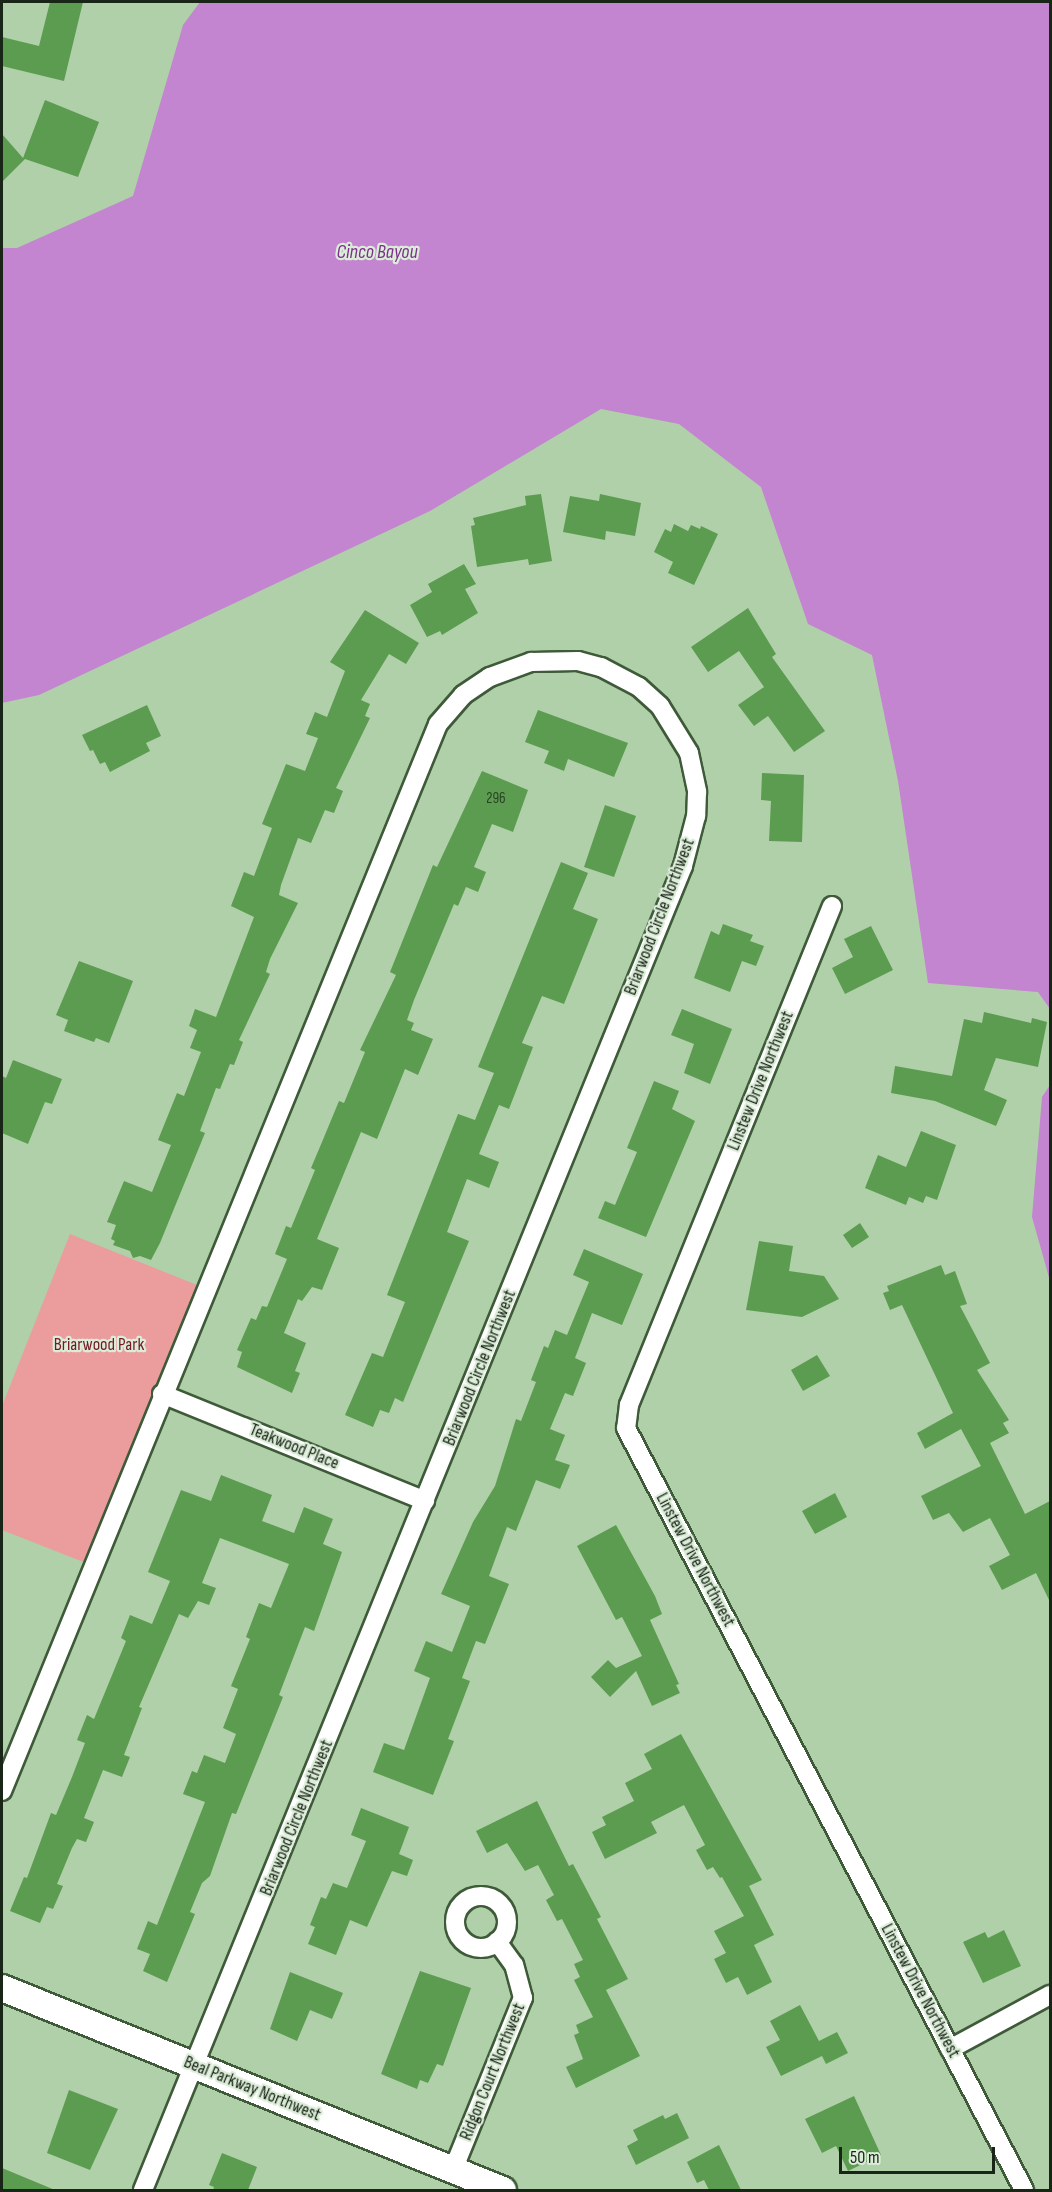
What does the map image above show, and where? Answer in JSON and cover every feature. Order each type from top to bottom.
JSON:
[{"type":"main road","name":"Beal Parkway Northwest","points":[[2,1988],[503,2190]]},
{"type":"street","name":"Briarwood Circle Northwest","points":[[2,1791],[162,1394],[438,724],[463,695],[512,667],[549,660],[601,667],[639,687],[678,729],[689,753],[697,792],[690,844],[196,2067],[143,2190]]},
{"type":"street","name":"Linstew Drive Northwest","points":[[832,906],[625,1418],[630,1436],[1024,2190]]},
{"type":"street","name":"Teakwood Place","points":[[162,1394],[425,1501]]},
{"type":"street","name":"Ridgon Court Northwest","points":[[453,2170],[523,1998],[517,1971],[497,1942]]},
{"type":"street","points":[[951,2049],[1050,1995]]},
{"type":"green space","name":"Briarwood Park","points":[[70,1234],[197,1285],[86,1563],[2,1530],[2,1406]]},
{"type":"water","name":"Cinco Bayou","points":[[200,2],[1050,2],[1050,1009],[1038,992],[928,983],[898,781],[872,655],[808,624],[761,487],[679,424],[601,409],[430,511],[39,695],[2,703],[2,248],[17,248],[133,196],[183,25]]},
{"type":"water","points":[[1050,1085],[1050,1281],[1032,1217],[1042,1097]]},
{"type":"building","points":[[50,2],[83,2],[64,81],[2,66],[2,37],[39,46]]},
{"type":"building","points":[[45,100],[99,122],[78,177],[25,159],[2,182],[2,134],[23,158]]},
{"type":"building","points":[[541,494],[552,561],[529,565],[528,559],[477,567],[471,526],[475,525],[473,518],[526,505],[525,496]]},
{"type":"building","points":[[600,494],[641,503],[635,536],[606,531],[605,540],[563,532],[570,496],[599,501]]},
{"type":"building","points":[[674,524],[688,531],[691,525],[700,529],[701,526],[718,534],[694,585],[668,573],[673,562],[654,552],[665,529],[671,532]]},
{"type":"building","points":[[464,564],[476,584],[465,589],[478,613],[442,635],[440,631],[427,637],[410,605],[432,592],[428,584]]},
{"type":"building","points":[[748,608],[776,654],[772,657],[825,731],[794,752],[768,716],[754,726],[738,705],[764,687],[739,651],[708,672],[691,647]]},
{"type":"building","points":[[365,610],[419,643],[406,664],[389,654],[361,700],[370,704],[365,716],[370,718],[336,788],[343,791],[334,813],[325,810],[311,843],[298,838],[281,885],[279,895],[298,903],[270,959],[266,972],[270,974],[239,1040],[243,1042],[234,1065],[230,1064],[220,1089],[216,1088],[200,1131],[205,1133],[160,1243],[151,1260],[140,1256],[133,1258],[130,1251],[113,1245],[115,1241],[111,1239],[116,1225],[107,1222],[124,1181],[152,1192],[171,1145],[158,1140],[177,1093],[184,1096],[201,1052],[190,1048],[197,1030],[189,1026],[195,1009],[216,1017],[254,917],[231,906],[244,872],[254,876],[272,828],[262,824],[286,764],[305,771],[318,738],[306,734],[315,712],[327,717],[345,671],[330,662]]},
{"type":"building","points":[[147,705],[161,736],[146,743],[150,751],[110,772],[105,762],[100,764],[93,750],[90,751],[82,735]]},
{"type":"building","points":[[538,710],[628,743],[614,777],[568,759],[564,771],[544,763],[549,751],[525,742]]},
{"type":"building","points":[[482,771],[528,790],[513,832],[492,824],[474,867],[486,872],[478,892],[466,887],[458,906],[454,904],[414,1000],[407,1020],[414,1023],[411,1030],[433,1039],[418,1075],[405,1069],[377,1139],[361,1132],[317,1239],[339,1248],[322,1290],[312,1287],[302,1301],[298,1299],[284,1333],[306,1343],[295,1371],[300,1373],[292,1393],[237,1367],[242,1352],[237,1350],[251,1318],[256,1320],[262,1306],[267,1307],[287,1259],[275,1254],[286,1226],[291,1228],[315,1170],[311,1168],[339,1101],[344,1103],[365,1052],[360,1050],[396,975],[390,972],[433,865],[437,867]]},
{"type":"building","points":[[762,773],[804,775],[802,842],[769,841],[771,801],[761,800]]},
{"type":"building","points":[[605,805],[636,816],[614,877],[584,867]]},
{"type":"building","points":[[561,862],[588,873],[573,909],[598,919],[564,1004],[542,996],[522,1043],[533,1047],[509,1109],[499,1105],[479,1154],[499,1162],[489,1188],[467,1179],[447,1232],[469,1241],[403,1402],[395,1398],[389,1413],[380,1410],[373,1427],[345,1415],[372,1353],[383,1357],[405,1302],[387,1295],[458,1114],[475,1120],[494,1073],[478,1067]]},
{"type":"building","points":[[723,924],[753,935],[750,941],[764,946],[756,966],[742,961],[730,992],[694,978],[711,931],[719,935]]},
{"type":"building","points":[[871,926],[893,970],[845,994],[832,968],[853,957],[844,939]]},
{"type":"building","points":[[79,961],[133,981],[109,1043],[96,1038],[94,1042],[64,1031],[68,1020],[56,1015]]},
{"type":"building","points":[[682,1009],[732,1029],[710,1084],[684,1073],[694,1044],[671,1035]]},
{"type":"building","points":[[984,1012],[1031,1023],[1032,1018],[1047,1022],[1038,1067],[996,1058],[984,1090],[1007,1100],[996,1126],[935,1101],[891,1093],[895,1066],[952,1076],[964,1019],[982,1023]]},
{"type":"building","points":[[13,1060],[62,1079],[52,1104],[45,1102],[28,1144],[2,1133],[2,1076],[6,1078]]},
{"type":"building","points":[[654,1081],[679,1091],[672,1109],[695,1121],[646,1237],[598,1218],[605,1201],[615,1205],[637,1152],[627,1148]]},
{"type":"building","points":[[921,1131],[956,1145],[937,1200],[926,1196],[923,1203],[909,1197],[906,1205],[865,1188],[878,1155],[906,1167]]},
{"type":"building","points":[[860,1223],[869,1237],[852,1248],[843,1235]]},
{"type":"building","points":[[759,1241],[793,1246],[789,1271],[824,1276],[839,1299],[802,1317],[746,1310]]},
{"type":"building","points":[[584,1249],[643,1274],[622,1325],[592,1313],[575,1358],[586,1363],[573,1396],[565,1393],[550,1429],[565,1435],[555,1460],[570,1465],[560,1489],[536,1480],[516,1531],[507,1527],[489,1576],[509,1584],[485,1644],[476,1641],[462,1678],[470,1681],[448,1739],[454,1741],[433,1795],[373,1772],[384,1743],[404,1750],[430,1678],[414,1671],[426,1641],[452,1652],[470,1606],[441,1594],[473,1522],[495,1486],[516,1419],[521,1421],[536,1382],[531,1380],[544,1346],[548,1348],[555,1330],[567,1335],[589,1282],[573,1275]]},
{"type":"building","points":[[941,1265],[945,1275],[955,1271],[967,1304],[960,1306],[990,1363],[977,1370],[1009,1420],[1003,1423],[1009,1433],[990,1443],[1025,1514],[1050,1501],[1050,1602],[1036,1573],[1002,1590],[989,1566],[1010,1555],[990,1518],[963,1532],[949,1513],[933,1520],[921,1496],[981,1466],[961,1429],[925,1449],[917,1433],[953,1413],[902,1305],[890,1310],[883,1293],[889,1291],[887,1286]]},
{"type":"building","points":[[817,1355],[830,1376],[803,1391],[791,1370]]},
{"type":"building","points":[[221,1475],[272,1495],[262,1521],[294,1533],[304,1507],[333,1519],[323,1544],[342,1552],[314,1631],[305,1627],[279,1695],[283,1697],[236,1814],[232,1813],[210,1876],[202,1883],[190,1912],[195,1914],[167,1982],[143,1971],[150,1954],[137,1949],[148,1921],[157,1925],[205,1802],[183,1794],[192,1771],[197,1773],[204,1755],[225,1763],[236,1734],[223,1728],[238,1689],[231,1686],[250,1639],[246,1637],[259,1603],[271,1608],[289,1564],[220,1538],[202,1583],[216,1588],[209,1605],[198,1601],[188,1618],[179,1614],[139,1707],[142,1708],[124,1755],[130,1757],[122,1777],[103,1770],[84,1818],[94,1822],[86,1842],[77,1839],[72,1848],[57,1884],[63,1886],[53,1909],[47,1907],[40,1923],[10,1911],[24,1877],[27,1878],[51,1813],[56,1815],[72,1777],[85,1743],[77,1740],[87,1715],[94,1719],[126,1641],[121,1638],[130,1615],[152,1624],[170,1581],[148,1572],[181,1490],[211,1501]]},
{"type":"building","points":[[835,1493],[847,1517],[815,1534],[802,1511]]},
{"type":"building","points":[[616,1525],[655,1596],[662,1614],[650,1620],[679,1684],[676,1685],[680,1693],[652,1706],[636,1671],[610,1697],[591,1677],[608,1660],[616,1668],[642,1656],[622,1617],[616,1620],[577,1546]]},
{"type":"building","points":[[681,1734],[762,1880],[749,1886],[774,1935],[754,1945],[772,1982],[747,1995],[738,1977],[726,1983],[714,1959],[726,1953],[714,1931],[744,1916],[722,1877],[720,1878],[713,1867],[707,1870],[696,1850],[705,1845],[684,1805],[651,1822],[657,1833],[605,1859],[592,1832],[606,1825],[602,1817],[634,1801],[625,1783],[652,1769],[644,1754]]},
{"type":"building","points":[[537,1801],[569,1866],[573,1864],[601,1917],[597,1919],[628,1979],[606,1990],[640,2056],[576,2088],[566,2067],[583,2059],[574,2035],[579,2033],[576,2025],[593,2017],[574,1980],[580,1977],[574,1964],[583,1960],[562,1919],[557,1921],[546,1900],[554,1895],[538,1865],[525,1871],[507,1843],[487,1853],[476,1831]]},
{"type":"building","points":[[361,1808],[409,1827],[399,1854],[413,1860],[407,1876],[392,1871],[367,1927],[350,1920],[336,1955],[308,1944],[315,1927],[310,1925],[321,1897],[326,1899],[333,1883],[347,1888],[366,1841],[351,1835]]},
{"type":"building","points":[[1004,1930],[1021,1966],[983,1983],[963,1942],[985,1932],[988,1938]]},
{"type":"building","points":[[420,1971],[471,1988],[443,2066],[437,2064],[428,2083],[420,2080],[417,2089],[381,2074]]},
{"type":"building","points":[[290,1972],[343,1993],[332,2019],[310,2010],[297,2041],[270,2029]]},
{"type":"building","points":[[800,2005],[819,2041],[837,2032],[848,2053],[826,2064],[822,2056],[781,2076],[766,2047],[780,2040],[770,2021]]},
{"type":"building","points":[[69,2090],[118,2109],[90,2170],[47,2153]]},
{"type":"building","points":[[854,2096],[881,2155],[848,2171],[836,2146],[822,2153],[805,2119]]},
{"type":"building","points":[[677,2113],[689,2138],[636,2165],[627,2146],[638,2140],[633,2130],[663,2115],[665,2119]]},
{"type":"building","points":[[719,2145],[741,2190],[709,2190],[704,2180],[697,2183],[687,2162]]},
{"type":"building","points":[[222,2153],[257,2167],[248,2190],[213,2190],[214,2187],[209,2185]]},
{"type":"building","points":[[2,2168],[55,2190],[2,2190]]}]
